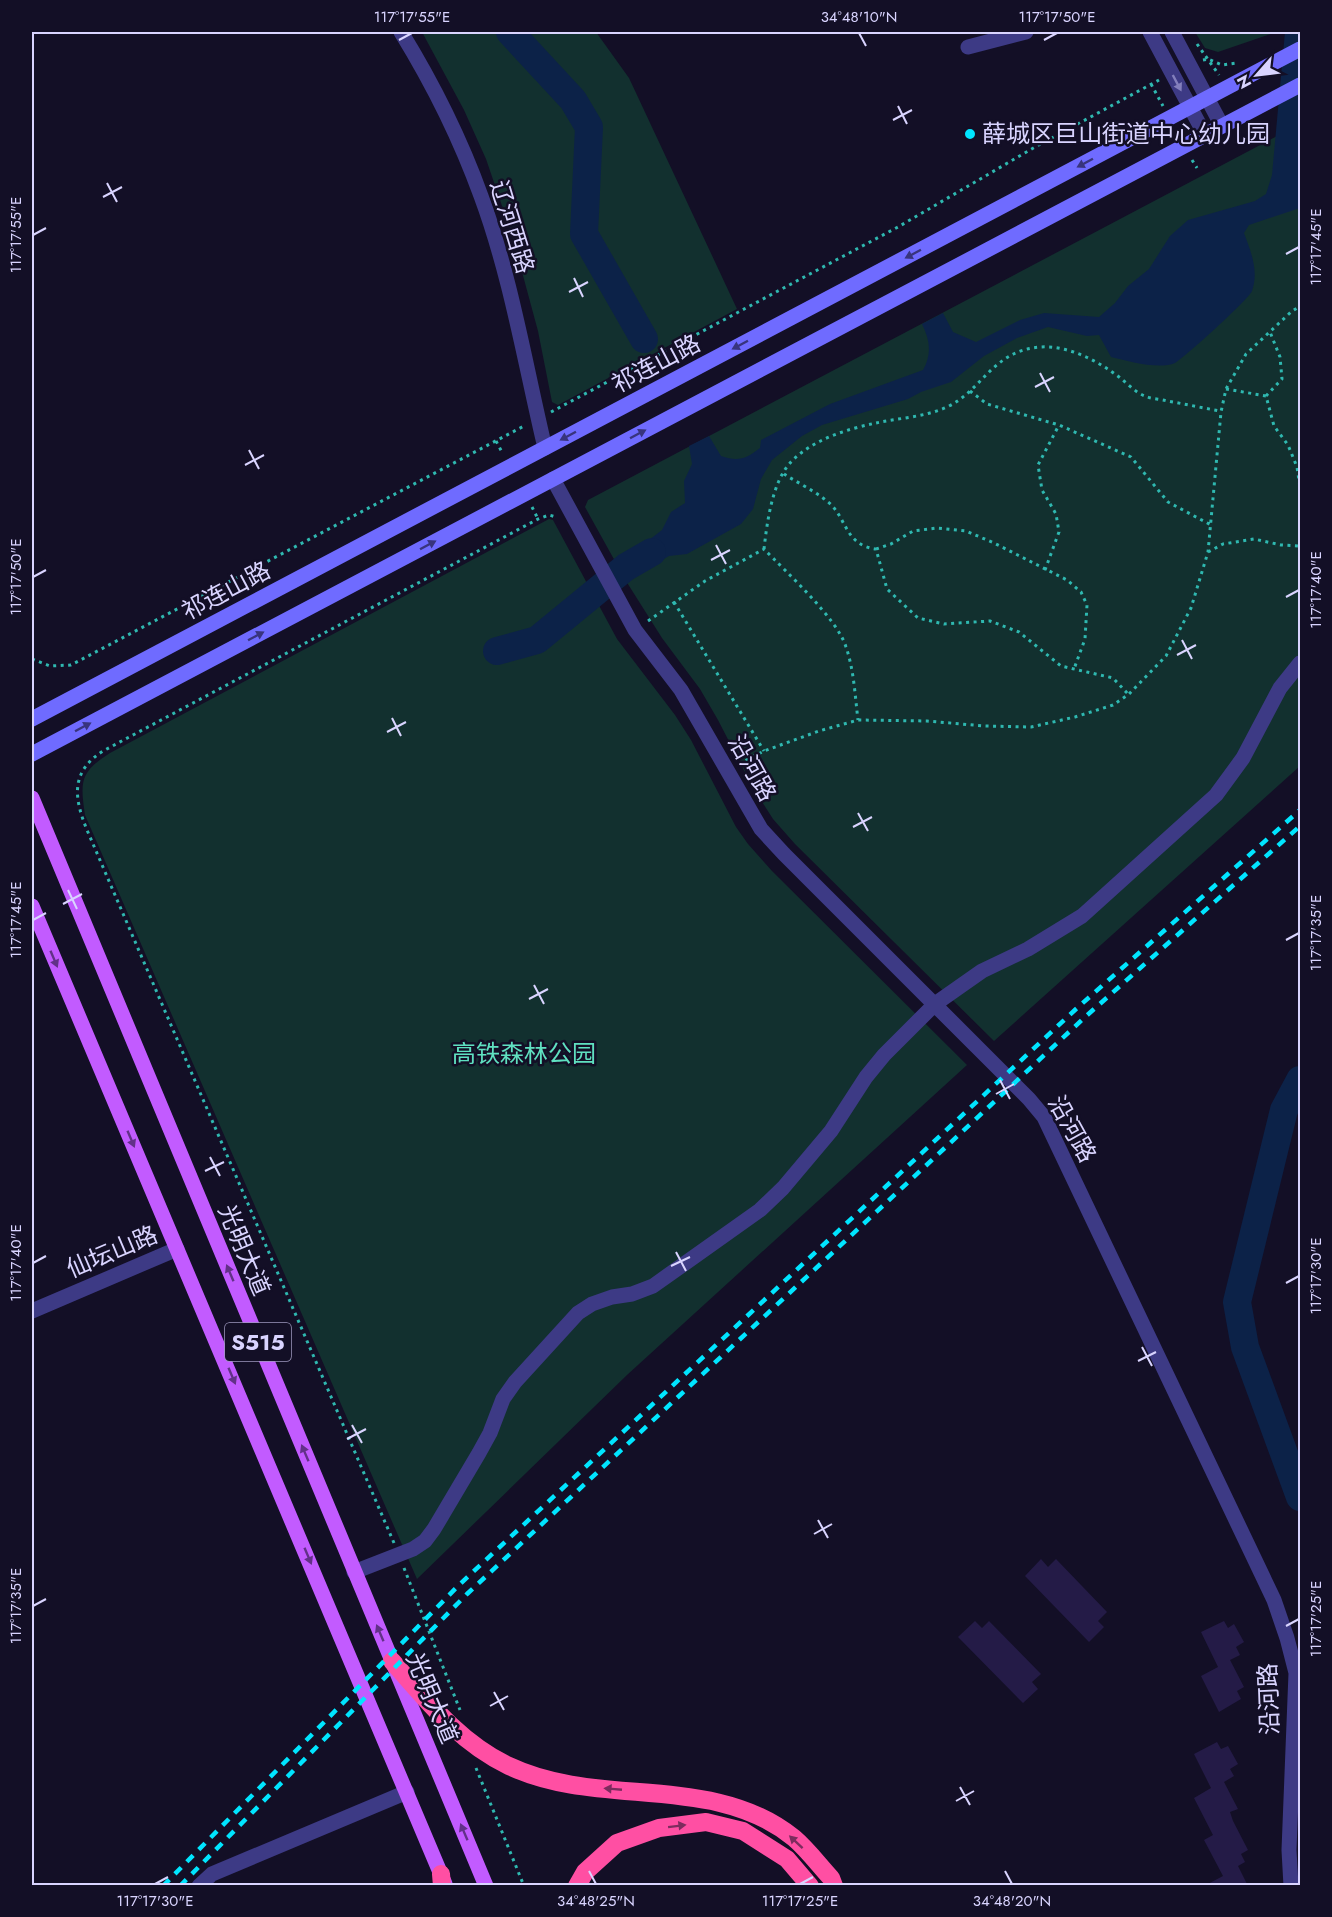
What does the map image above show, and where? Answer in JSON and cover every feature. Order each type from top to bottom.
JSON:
[{"type":"highway","points":[[392,1661],[441,1718],[474,1746],[511,1767],[567,1785],[668,1794],[714,1802],[755,1814],[794,1838],[831,1878],[834,1886]]},
{"type":"highway","points":[[577,1886],[585,1872],[617,1843],[659,1828],[706,1822],[743,1831],[787,1859],[810,1886]]},
{"type":"main road","name":"祁连山路","points":[[32,719],[1300,49]]},
{"type":"main road","points":[[32,754],[1300,85]]},
{"type":"main road","name":"光明大道","points":[[32,798],[486,1886]]},
{"type":"main road","name":"S515","points":[[32,906],[443,1882]]},
{"type":"street","name":"辽河西路","points":[[401,32],[455,132],[482,196],[513,308],[545,448]]},
{"type":"street","points":[[968,47],[1026,32]]},
{"type":"street","points":[[1150,32],[1205,135]]},
{"type":"street","points":[[1172,32],[1222,126]]},
{"type":"street","name":"沿河路","points":[[553,479],[635,630],[681,690],[761,829],[1029,1099],[1044,1117],[1274,1600],[1287,1638],[1296,1673],[1289,1850],[1291,1886]]},
{"type":"street","points":[[354,1572],[425,1541],[435,1529],[479,1453],[503,1400],[515,1382],[578,1314],[592,1304],[653,1286],[760,1210],[783,1188],[831,1131],[866,1077],[884,1055],[935,1004],[982,970],[1028,949],[1082,916],[1216,795],[1243,758],[1280,688],[1300,663]]},
{"type":"street","name":"仙坛山路","points":[[32,1311],[177,1249]]},
{"type":"street","points":[[200,1886],[212,1874],[407,1792]]},
{"type":"path","points":[[1197,43],[1208,59],[1222,65],[1235,64]]},
{"type":"path","points":[[32,659],[50,666],[71,664],[898,227],[1035,147],[1151,84]]},
{"type":"path","points":[[726,770],[764,751],[858,720],[1031,727],[1113,705],[1129,694],[1166,656],[1191,608],[1208,552],[1221,412],[1226,389],[1246,354],[1300,306]]},
{"type":"path","points":[[1266,396],[1282,379],[1280,357],[1270,332]]},
{"type":"path","points":[[764,549],[775,490],[790,464],[804,453],[834,436],[874,423],[930,413],[948,406],[970,391],[995,364],[1016,353],[1041,347],[1071,350],[1109,369],[1144,396],[1221,412]]},
{"type":"path","points":[[1226,389],[1266,396]]},
{"type":"path","points":[[970,391],[987,404],[1059,425],[1131,457],[1168,502],[1211,525]]},
{"type":"path","points":[[1266,396],[1274,426],[1288,445],[1297,467],[1300,487]]},
{"type":"path","points":[[1045,570],[1059,532],[1056,514],[1042,490],[1038,465],[1059,425]]},
{"type":"path","points":[[784,474],[830,503],[849,534],[866,548],[876,549],[891,544],[913,531],[937,528],[966,531],[1067,580],[1081,592],[1087,605],[1085,639],[1074,669]]},
{"type":"path","points":[[461,1714],[399,1554],[87,830],[80,813],[77,796],[79,777],[92,758],[103,751],[538,519],[549,515],[559,519]]},
{"type":"path","points":[[1208,552],[1223,544],[1254,539],[1281,545],[1300,545]]},
{"type":"path","points":[[635,630],[705,580],[764,549]]},
{"type":"path","points":[[764,549],[832,622],[846,646],[853,676],[858,720]]},
{"type":"path","points":[[876,549],[886,589],[918,618],[944,624],[990,621],[1019,632],[1061,666],[1113,678],[1129,694]]},
{"type":"path","points":[[674,602],[764,751]]},
{"type":"path","points":[[474,1746],[474,1763],[524,1886]]},
{"type":"green space","points":[[422,32],[596,32],[629,78],[737,309],[558,405],[552,402],[538,331],[512,235],[486,159],[464,110]]},
{"type":"green space","points":[[1195,32],[1276,32],[1218,52],[1205,48]]},
{"type":"green space","points":[[1300,124],[1300,766],[994,1041],[795,844],[773,819],[752,786],[700,689],[662,638],[626,581],[585,507],[588,500]]},
{"type":"green space","name":"高铁森林公园","points":[[549,519],[553,520],[617,639],[675,715],[691,740],[736,827],[748,844],[772,871],[967,1065],[627,1375],[417,1579],[85,815],[83,785],[84,778],[93,766],[110,753]]},
{"type":"water","points":[[1285,32],[1300,32],[1300,208],[1249,225],[1244,233],[1255,276],[1252,291],[1229,316],[1181,359],[1161,366],[1126,361],[1111,357],[1099,335],[1087,336],[1048,327],[1017,338],[984,356],[951,382],[908,399],[822,425],[802,436],[772,460],[761,479],[753,509],[741,524],[687,554],[669,556],[626,581],[614,559],[640,547],[662,530],[671,512],[685,503],[684,481],[692,464],[689,446],[709,436],[721,456],[732,459],[742,458],[760,448],[761,440],[830,404],[923,370],[928,358],[929,347],[922,324],[943,313],[953,332],[976,342],[1020,320],[1044,313],[1099,317],[1115,303],[1128,286],[1149,269],[1170,236],[1188,220],[1255,201],[1266,194],[1272,175]]},
{"type":"building","points":[[1041,1559],[1048,1567],[1056,1559],[1107,1612],[1098,1621],[1104,1627],[1089,1642],[1025,1576]]},
{"type":"building","points":[[975,1621],[982,1628],[989,1621],[1041,1674],[1032,1682],[1038,1689],[1023,1703],[958,1637]]},
{"type":"building","points":[[1224,1621],[1228,1628],[1234,1624],[1244,1642],[1236,1647],[1240,1655],[1230,1660],[1244,1687],[1237,1691],[1241,1699],[1219,1712],[1201,1676],[1218,1667],[1201,1632]]},
{"type":"building","points":[[1217,1742],[1221,1749],[1228,1746],[1238,1764],[1230,1769],[1234,1776],[1224,1782],[1238,1809],[1230,1812],[1233,1821],[1248,1850],[1241,1854],[1245,1862],[1238,1866],[1248,1886],[1204,1886],[1223,1876],[1204,1840],[1213,1835],[1194,1798],[1211,1788],[1194,1754]]},
{"type":"waterway","points":[[510,32],[573,100],[589,127],[584,234],[644,339]]},
{"type":"waterway","points":[[497,651],[537,640],[626,567],[652,552]]},
{"type":"waterway","points":[[1300,1080],[1284,1110],[1237,1302],[1245,1347],[1300,1497]]},
{"type":"railway","points":[[163,1886],[459,1585],[1076,1009],[1300,810]]},
{"type":"railway","points":[[180,1886],[467,1594],[1084,1018],[1300,826]]},
{"type":"place","name":"薛城区巨山街道中心幼儿园","points":[[970,134]]}]
